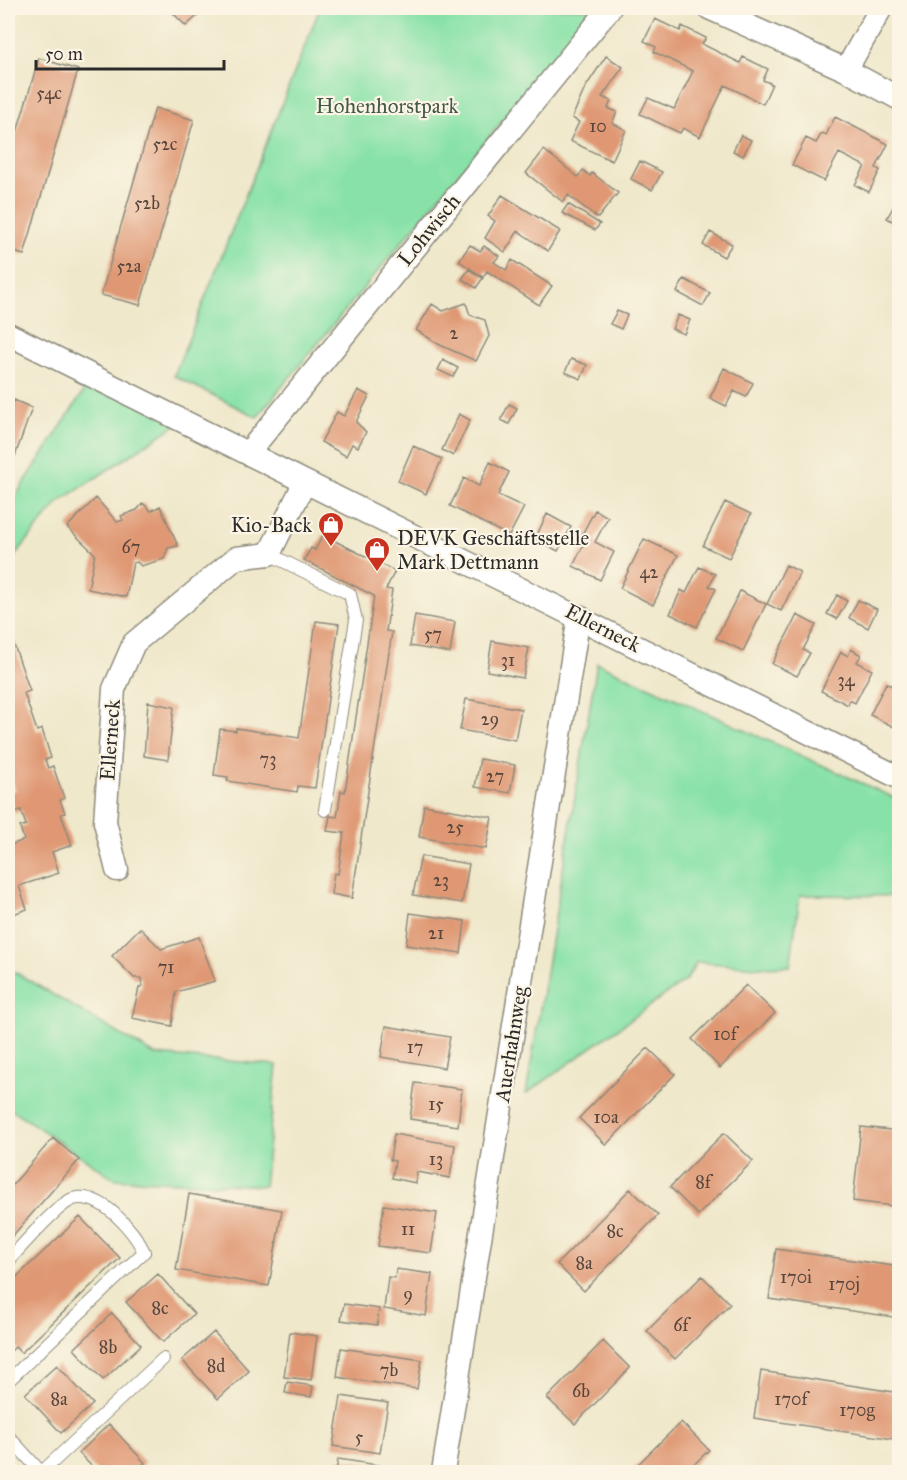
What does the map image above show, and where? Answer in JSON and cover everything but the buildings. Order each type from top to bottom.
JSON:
[{"type":"street","name":"Lohwisch","points":[[248,453],[610,8]]},
{"type":"street","points":[[710,8],[846,70],[900,99]]},
{"type":"street","points":[[846,70],[880,8]]},
{"type":"street","name":"Ellerneck","points":[[8,334],[900,777]]},
{"type":"street","points":[[269,554],[304,482]]},
{"type":"street","name":"Ellerneck","points":[[117,870],[105,822],[114,689],[134,643],[236,558],[269,554]]},
{"type":"street","name":"Auerhahnweg","points":[[443,1473],[579,616]]},
{"type":"lane","points":[[269,554],[350,594],[356,620],[325,810]]},
{"type":"lane","points":[[8,1261],[60,1208],[73,1199],[87,1200],[105,1207],[129,1226],[144,1252],[8,1380]]},
{"type":"lane","points":[[8,1436],[41,1473],[163,1359]]},
{"type":"green space","name":"Hohenhorstpark","points":[[320,8],[596,8],[257,417],[174,376]]},
{"type":"green space","points":[[93,377],[182,421],[59,502],[8,564],[8,508]]},
{"type":"green space","points":[[597,663],[899,800],[899,896],[800,895],[790,966],[758,967],[697,962],[686,980],[526,1094]]},
{"type":"green space","points":[[8,968],[155,1055],[277,1065],[264,1186],[115,1179],[8,1107]]},
{"type":"place","name":"Kio-Back","points":[[331,548]]},
{"type":"place","name":"DEVK Geschäftsstelle Mark Dettmann","points":[[377,573]]}]
